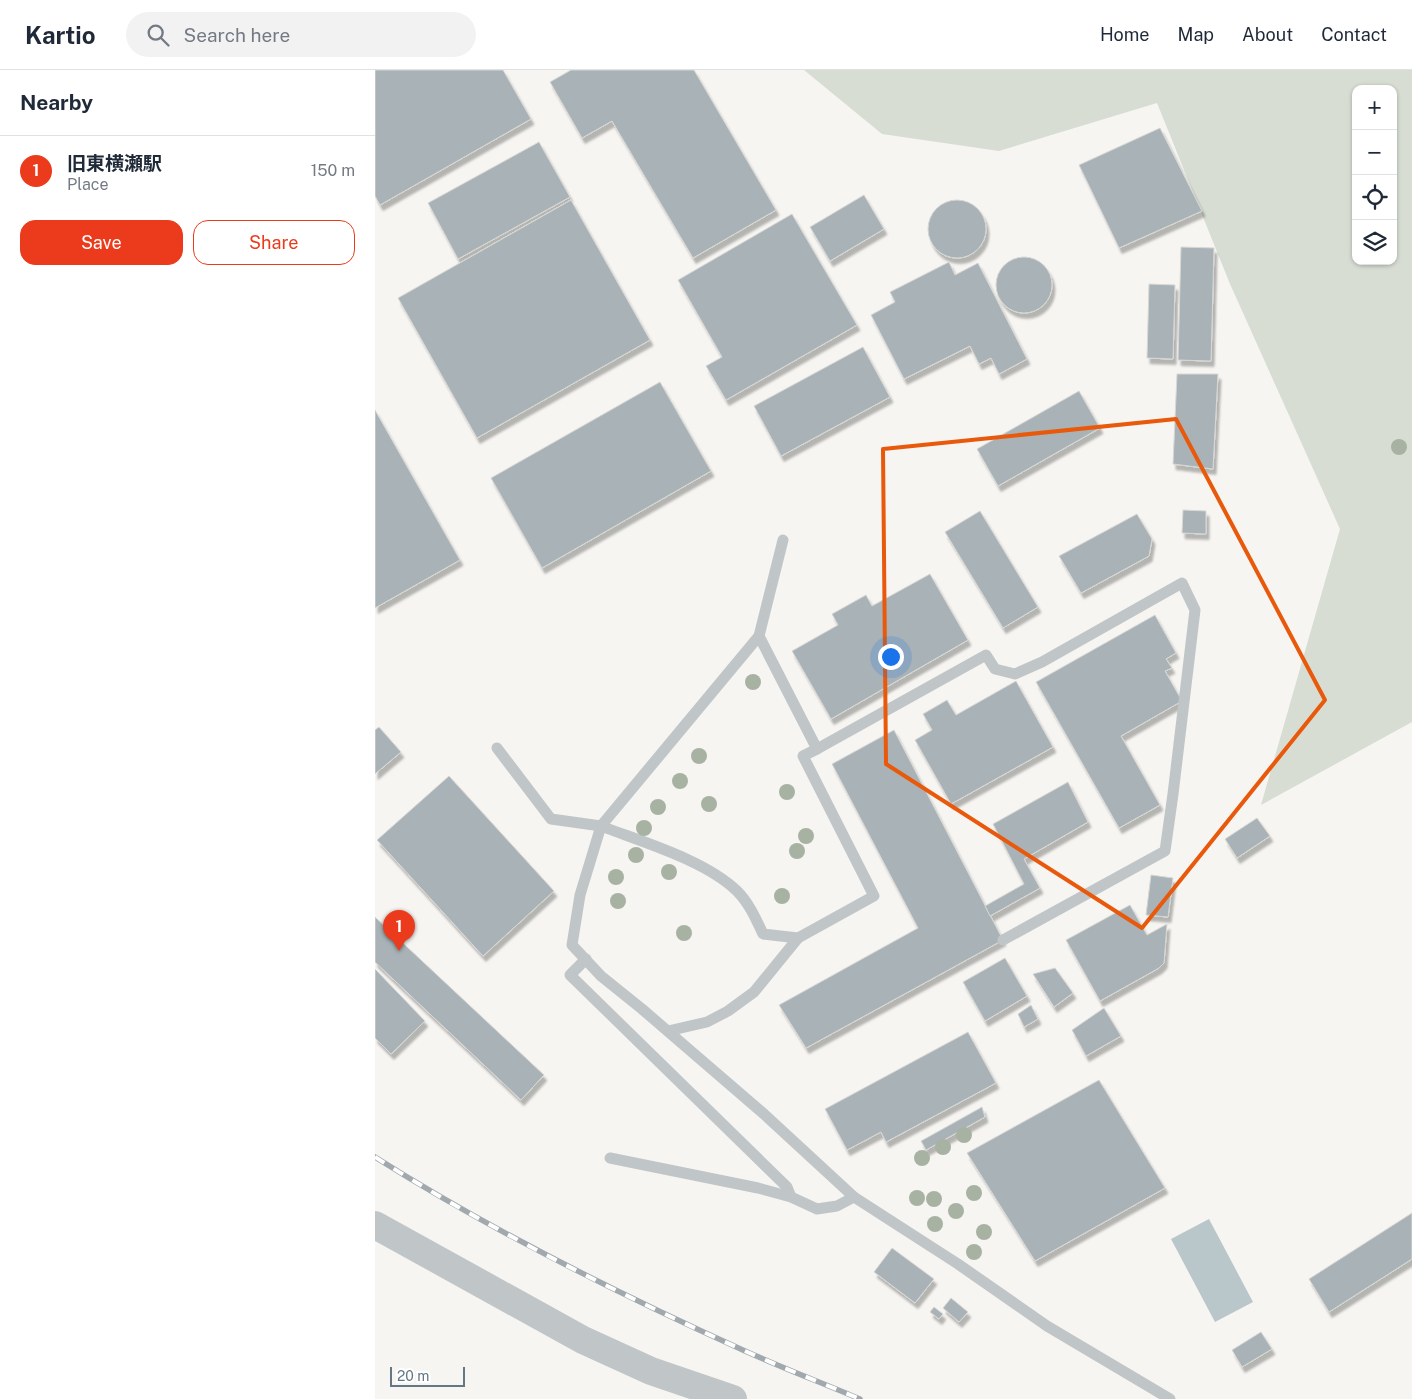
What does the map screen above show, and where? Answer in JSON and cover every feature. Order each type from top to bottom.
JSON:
[{"type":"street","points":[[375,1225],[583,1340],[651,1371],[733,1399]]},
{"type":"lane","points":[[783,540],[759,636],[601,826],[580,895],[572,945],[601,976],[764,1114],[854,1197],[958,1264],[1047,1326],[1170,1399]]},
{"type":"lane","points":[[668,1031],[707,1022],[728,1011],[754,992],[798,938],[874,896],[803,756],[986,655],[995,669],[1015,674],[1042,662],[1182,583],[1195,610],[1165,852],[1003,940]]},
{"type":"lane","points":[[759,636],[817,749]]},
{"type":"lane","points":[[497,748],[551,819],[601,826],[678,856],[713,873],[737,891],[755,916],[763,934],[798,938]]},
{"type":"lane","points":[[586,959],[570,975],[787,1187],[791,1196]]},
{"type":"lane","points":[[610,1158],[791,1196],[817,1209],[837,1206],[854,1197]]},
{"type":"highlighted area","points":[[1176,419],[1325,700],[1142,928],[886,764],[883,449]]},
{"type":"shaded area","points":[[804,70],[1412,70],[1412,722],[1261,805],[1340,529],[1230,284],[1157,103],[999,151],[882,134]]},
{"type":"shaded area","points":[[1209,1219],[1253,1302],[1215,1322],[1171,1239]]},
{"type":"building","points":[[375,70],[503,70],[531,119],[380,205],[375,196]]},
{"type":"building","points":[[571,70],[694,70],[776,210],[693,258],[612,121],[582,138],[550,82]]},
{"type":"building","points":[[1160,128],[1202,211],[1119,248],[1079,165]]},
{"type":"building","points":[[539,142],[570,197],[458,259],[428,203]]},
{"type":"building","points":[[864,195],[884,229],[830,261],[810,227]]},
{"type":"building","points":[[571,200],[650,340],[477,438],[398,298]]},
{"type":"building","points":[[951,200],[963,200],[973,204],[982,213],[986,235],[978,250],[963,258],[951,258],[941,254],[932,245],[928,235],[928,223],[932,213],[941,204]]},
{"type":"building","points":[[792,214],[857,325],[726,400],[706,366],[722,357],[678,280]]},
{"type":"building","points":[[1181,247],[1214,248],[1211,361],[1178,360]]},
{"type":"building","points":[[1019,257],[1029,257],[1044,265],[1050,274],[1052,285],[1050,296],[1044,305],[1029,313],[1019,313],[1008,308],[1001,301],[996,290],[996,280],[1001,269],[1008,262]]},
{"type":"building","points":[[949,262],[955,275],[978,263],[1027,359],[999,374],[991,358],[979,364],[970,346],[904,379],[871,315],[895,302],[890,292]]},
{"type":"building","points":[[1149,284],[1175,285],[1173,359],[1147,358]]},
{"type":"building","points":[[863,347],[890,397],[781,456],[754,406]]},
{"type":"building","points":[[1177,374],[1218,374],[1213,469],[1173,464]]},
{"type":"building","points":[[660,382],[711,471],[542,568],[491,478]]},
{"type":"building","points":[[1079,391],[1100,428],[998,486],[977,449]]},
{"type":"building","points":[[375,410],[460,560],[375,608]]},
{"type":"building","points":[[1183,510],[1206,511],[1206,534],[1182,533]]},
{"type":"building","points":[[980,511],[1038,607],[1003,628],[945,532]]},
{"type":"building","points":[[1137,514],[1152,539],[1149,556],[1081,593],[1059,556]]},
{"type":"building","points":[[930,574],[968,640],[831,719],[792,651],[838,625],[832,614],[866,595],[872,606]]},
{"type":"building","points":[[1155,615],[1176,653],[1166,659],[1172,668],[1165,671],[1182,701],[1121,736],[1160,805],[1119,828],[1036,682]]},
{"type":"building","points":[[1016,681],[1053,747],[951,804],[915,740],[932,730],[923,714],[947,700],[956,715]]},
{"type":"building","points":[[379,727],[401,752],[375,774],[375,730]]},
{"type":"building","points":[[894,730],[1003,940],[806,1048],[779,1005],[918,928],[832,764]]},
{"type":"building","points":[[449,776],[554,891],[483,956],[377,840]]},
{"type":"building","points":[[1068,782],[1088,822],[1024,859],[1040,888],[990,916],[985,906],[1024,884],[993,824]]},
{"type":"building","points":[[1257,818],[1270,836],[1237,858],[1225,839]]},
{"type":"building","points":[[1151,875],[1173,878],[1168,917],[1146,915]]},
{"type":"building","points":[[1130,905],[1147,935],[1167,924],[1164,963],[1159,968],[1100,1001],[1066,940]]},
{"type":"building","points":[[375,917],[544,1075],[521,1100],[375,962]]},
{"type":"building","points":[[1005,958],[1027,996],[985,1021],[963,982]]},
{"type":"building","points":[[1055,968],[1073,993],[1054,1007],[1033,974]]},
{"type":"building","points":[[375,969],[425,1021],[391,1054],[375,1038]]},
{"type":"building","points":[[1031,1005],[1038,1019],[1024,1027],[1018,1014]]},
{"type":"building","points":[[1104,1008],[1121,1036],[1086,1056],[1072,1030]]},
{"type":"building","points":[[968,1032],[996,1083],[886,1142],[881,1132],[847,1150],[825,1109]]},
{"type":"building","points":[[1099,1080],[1165,1188],[1035,1261],[967,1153]]},
{"type":"building","points":[[982,1107],[985,1117],[926,1150],[921,1141]]},
{"type":"building","points":[[1412,1213],[1412,1259],[1329,1312],[1309,1279]]},
{"type":"building","points":[[892,1248],[934,1279],[915,1303],[874,1272]]},
{"type":"building","points":[[951,1298],[968,1312],[959,1322],[943,1308]]},
{"type":"building","points":[[934,1307],[943,1314],[939,1319],[930,1312]]},
{"type":"building","points":[[1261,1332],[1272,1349],[1242,1367],[1232,1350]]},
{"type":"railway","points":[[375,1157],[464,1211],[603,1284],[745,1351],[860,1399]]},
{"type":"place","name":"旧東横瀬駅","points":[[399,951]]}]
